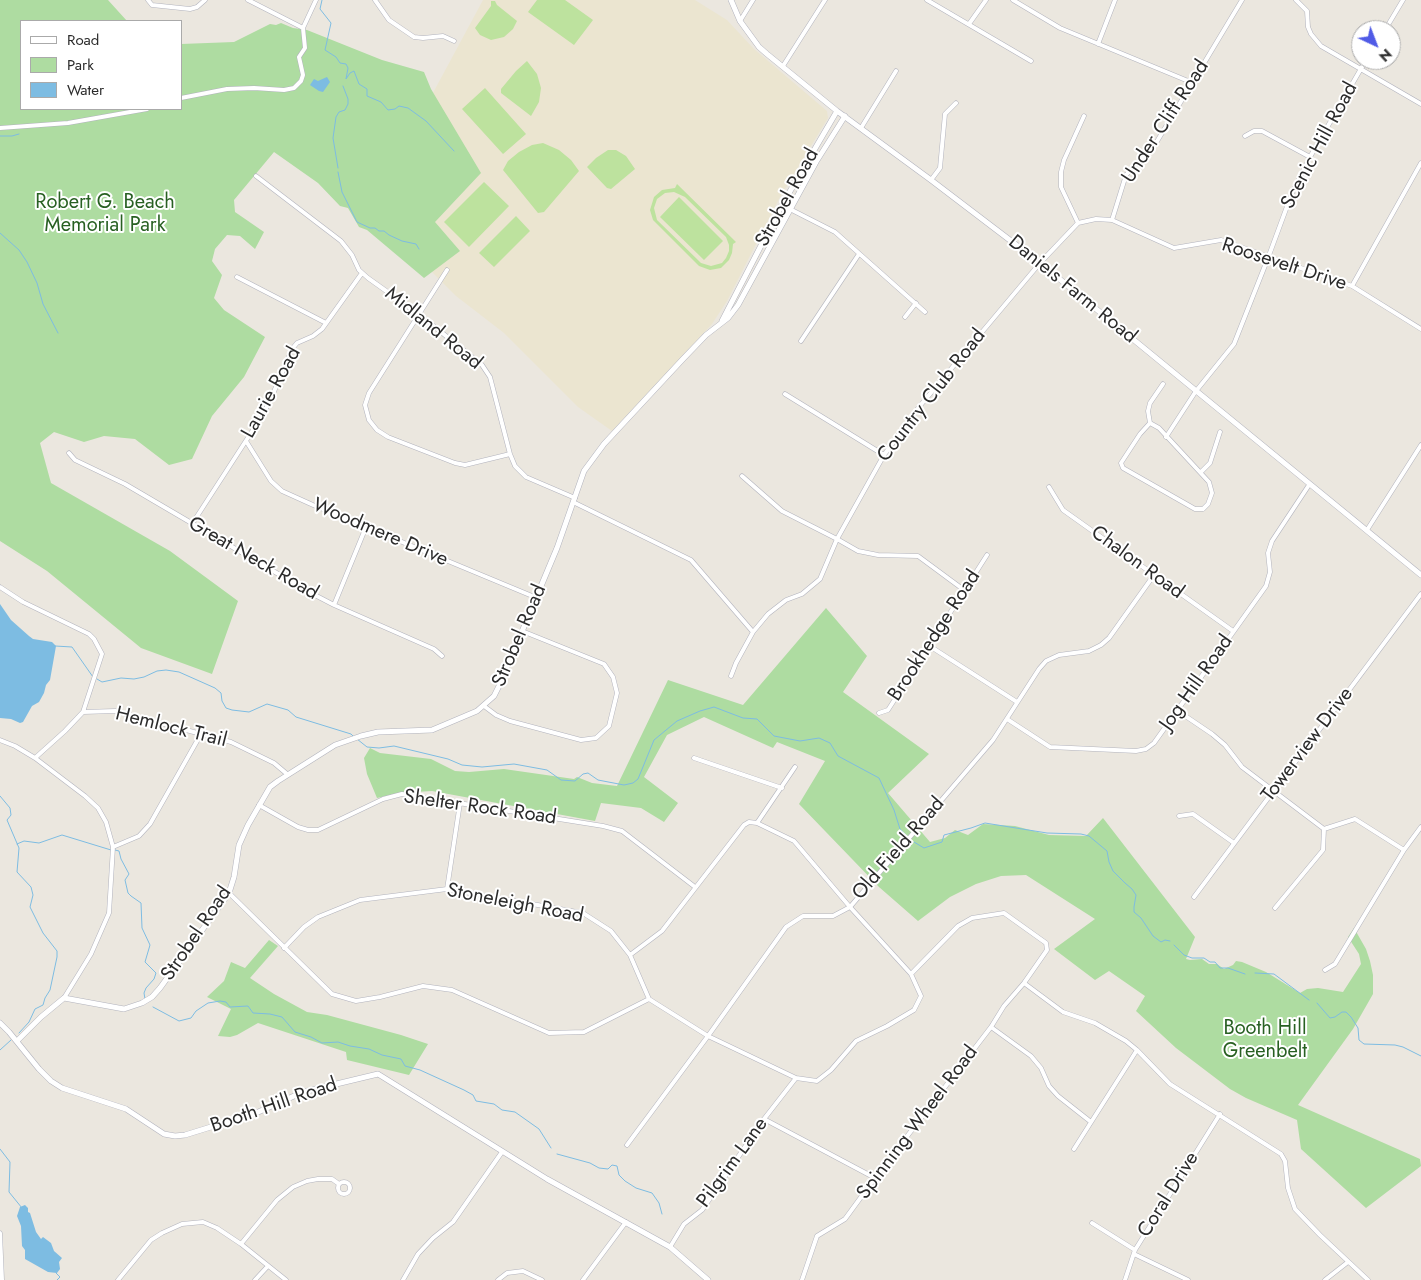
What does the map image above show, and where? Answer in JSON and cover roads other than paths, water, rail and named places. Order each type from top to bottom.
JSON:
[{"type":"street","points":[[148,0],[152,5],[190,9],[197,7],[205,0]]},
{"type":"street","points":[[248,0],[304,28]]},
{"type":"street","points":[[182,98],[227,89],[284,90],[294,88],[301,81],[303,75],[299,57],[305,48],[304,28],[316,0]]},
{"type":"street","points":[[375,0],[388,20],[414,36],[423,38],[443,36],[454,41]]},
{"type":"street","name":"Daniels Farm Road","points":[[731,0],[740,21],[759,47],[837,111],[1040,263],[1309,485],[1421,574]]},
{"type":"street","points":[[740,21],[753,0]]},
{"type":"street","points":[[783,66],[825,0]]},
{"type":"street","points":[[927,0],[1032,61]]},
{"type":"street","points":[[969,24],[986,0]]},
{"type":"street","points":[[1013,0],[1060,28],[1192,84]]},
{"type":"street","points":[[1098,44],[1115,0]]},
{"type":"street","name":"Under Cliff Road","points":[[1112,220],[1126,175],[1156,143],[1242,0]]},
{"type":"street","points":[[1296,0],[1307,12],[1308,26],[1317,42],[1351,63]]},
{"type":"street","points":[[1390,20],[1403,0]]},
{"type":"street","name":"Scenic Hill Road","points":[[1166,437],[1196,391],[1234,344],[1292,193],[1310,157],[1360,70]]},
{"type":"street","points":[[1363,70],[1421,104]]},
{"type":"street","points":[[862,128],[896,71]]},
{"type":"street","points":[[931,180],[940,168],[944,114],[956,103]]},
{"type":"street","points":[[0,128],[68,123],[141,110]]},
{"type":"street","name":"Strobel Road","points":[[721,322],[782,205],[837,111]]},
{"type":"street","name":"Strobel Road","points":[[64,998],[124,1008],[142,1003],[152,997],[229,893],[234,877],[239,845],[270,787],[287,774],[335,746],[351,739],[378,732],[432,730],[477,711],[494,696],[557,548],[584,471],[604,444],[682,360],[706,335],[728,318],[748,289],[816,162],[845,116]]},
{"type":"street","points":[[1040,263],[1078,223],[1063,194],[1061,172],[1064,160],[1084,116]]},
{"type":"street","points":[[1245,136],[1254,131],[1262,131],[1310,157]]},
{"type":"street","points":[[1352,286],[1421,163]]},
{"type":"street","name":"Midland Road","points":[[256,176],[341,241],[352,255],[362,273],[420,315],[482,365],[490,377],[510,454],[515,466],[526,477],[691,560],[753,632]]},
{"type":"street","points":[[782,205],[835,232],[926,312]]},
{"type":"street","name":"Roosevelt Drive","points":[[1078,223],[1096,219],[1112,220],[1174,248],[1221,240],[1352,286],[1421,330]]},
{"type":"street","points":[[801,341],[859,254]]},
{"type":"street","name":"Country Club Road","points":[[731,676],[753,632],[768,614],[786,600],[802,594],[820,579],[837,538],[884,455],[919,406],[1040,263]]},
{"type":"street","points":[[447,270],[369,393],[366,406],[369,420],[377,430],[388,437],[455,464],[465,465],[510,454]]},
{"type":"street","name":"Laurie Road","points":[[192,524],[270,401],[292,349],[297,344],[313,336],[326,323],[362,273]]},
{"type":"street","points":[[237,277],[326,323]]},
{"type":"street","points":[[741,285],[748,289]]},
{"type":"street","points":[[905,317],[916,304]]},
{"type":"street","points":[[1150,424],[1148,411],[1150,403],[1163,384]]},
{"type":"street","points":[[785,394],[884,455]]},
{"type":"street","points":[[1150,424],[1155,425],[1209,482],[1212,493],[1208,504],[1203,509],[1195,509],[1122,468],[1121,463],[1140,434],[1150,424]]},
{"type":"street","points":[[1200,472],[1210,463],[1220,432]]},
{"type":"street","name":"Woodmere Drive","points":[[246,441],[276,486],[313,505],[536,598]]},
{"type":"street","points":[[1367,530],[1421,445]]},
{"type":"street","name":"Great Neck Road","points":[[69,453],[75,460],[125,484],[334,605],[434,649],[442,656]]},
{"type":"street","points":[[742,476],[782,511],[837,538],[858,552],[878,555],[918,556],[964,590]]},
{"type":"street","name":"Jog Hill Road","points":[[1007,719],[1050,747],[1136,752],[1146,749],[1154,743],[1266,586],[1270,572],[1268,553],[1272,541],[1309,485]]},
{"type":"street","name":"Chalon Road","points":[[1048,487],[1063,510],[1233,631]]},
{"type":"street","points":[[334,605],[366,527]]},
{"type":"street","name":"Brookhedge Road","points":[[879,714],[888,710],[987,555]]},
{"type":"street","name":"Old Field Road","points":[[627,1145],[786,927],[803,916],[832,916],[850,907],[993,740],[1046,661],[1059,656],[1089,651],[1110,638],[1154,575]]},
{"type":"street","points":[[0,587],[24,602],[89,634],[102,654],[83,712],[35,758]]},
{"type":"street","name":"Towerview Drive","points":[[1194,897],[1421,594]]},
{"type":"street","points":[[484,706],[496,715],[510,720],[581,740],[596,738],[610,726],[617,693],[613,677],[604,664],[522,630]]},
{"type":"street","points":[[928,646],[1017,702]]},
{"type":"street","name":"Hemlock Trail","points":[[83,712],[115,710],[231,742],[274,763],[287,774]]},
{"type":"street","points":[[1178,711],[1212,734],[1225,745],[1242,767],[1324,829]]},
{"type":"street","points":[[113,850],[139,836],[150,824],[201,734]]},
{"type":"street","points":[[0,740],[15,746],[35,758],[98,808],[106,822],[113,850],[109,913],[91,954],[64,998],[41,1017],[17,1041]]},
{"type":"street","points":[[694,758],[782,788]]},
{"type":"street","points":[[757,823],[796,767]]},
{"type":"street","name":"Shelter Rock Road","points":[[259,805],[298,828],[308,830],[318,830],[383,799],[402,794],[603,826],[622,831],[695,888]]},
{"type":"street","points":[[447,888],[460,803]]},
{"type":"street","points":[[1179,816],[1193,814],[1234,843]]},
{"type":"street","points":[[1324,829],[1355,819],[1404,850]]},
{"type":"street","points":[[229,893],[332,994],[356,1001],[380,998],[423,986],[452,990],[548,1033],[584,1032],[649,999],[708,1036],[796,1078],[817,1081],[831,1070],[856,1041],[914,1010],[921,996],[911,974],[794,842],[757,823],[749,822],[744,825],[662,930],[630,955]]},
{"type":"street","points":[[1324,970],[1335,964],[1404,850],[1421,827]]},
{"type":"street","points":[[1276,908],[1323,850],[1324,829]]},
{"type":"street","name":"Stoneleigh Road","points":[[284,948],[304,927],[318,917],[360,900],[447,888],[582,913],[611,931],[630,955],[649,999]]},
{"type":"street","name":"Spinning Wheel Road","points":[[802,1280],[818,1236],[845,1219],[991,1027],[1004,1006],[1024,983],[1047,950],[1046,943],[1004,913],[972,918],[958,926],[911,974]]},
{"type":"street","points":[[1024,983],[1063,1012],[1100,1026],[1126,1041],[1170,1084],[1281,1154],[1285,1161],[1288,1188],[1295,1209],[1368,1280]]},
{"type":"street","name":"Booth Hill Road","points":[[0,1023],[51,1082],[62,1088],[126,1109],[164,1134],[174,1136],[185,1135],[256,1113],[303,1092],[378,1074],[547,1179],[670,1247],[708,1280]]},
{"type":"street","points":[[991,1027],[1032,1056],[1058,1096],[1090,1122]]},
{"type":"street","points":[[1074,1148],[1137,1050]]},
{"type":"street","name":"Pilgrim Lane","points":[[670,1247],[684,1224],[702,1210],[764,1119],[796,1078]]},
{"type":"street","name":"Coral Drive","points":[[1125,1280],[1134,1252],[1220,1114]]},
{"type":"street","points":[[764,1119],[875,1178]]},
{"type":"street","points":[[403,1280],[418,1254],[433,1238],[453,1222],[502,1152]]},
{"type":"street","points":[[241,1244],[277,1200],[293,1187],[318,1179],[332,1179],[339,1184]]},
{"type":"street","points":[[118,1280],[151,1240],[162,1232],[182,1224],[203,1222],[217,1228],[241,1244],[286,1280]]},
{"type":"street","points":[[583,1280],[626,1222]]},
{"type":"street","points":[[1092,1223],[1134,1252],[1188,1280]]},
{"type":"street","points":[[0,1232],[2,1280]]},
{"type":"street","points":[[1325,1280],[1348,1262]]},
{"type":"street","points":[[255,1280],[268,1266]]},
{"type":"street","points":[[498,1280],[507,1273],[523,1271],[542,1280]]},
{"type":"water","points":[[327,77],[330,82],[323,92],[310,85],[314,79],[318,81]]},
{"type":"water","points":[[0,604],[11,620],[33,639],[52,642],[56,646],[50,680],[46,685],[44,693],[39,702],[32,706],[23,722],[20,723],[11,719],[0,718]]},
{"type":"water","points":[[25,1205],[28,1208],[36,1232],[41,1239],[43,1237],[51,1243],[54,1251],[62,1258],[59,1262],[60,1269],[57,1273],[48,1272],[25,1259],[21,1226],[17,1216],[20,1207]]},
{"type":"waterway","points":[[322,0],[320,9],[331,23],[325,50],[336,57],[340,63],[346,64],[348,68],[346,79],[354,71],[359,84],[367,89],[367,96],[381,102],[388,110],[399,106],[408,108],[426,121],[454,151]]},
{"type":"waterway","points":[[338,168],[333,138],[336,117],[339,112],[345,110],[348,104],[343,86]]},
{"type":"waterway","points":[[0,136],[19,134]]},
{"type":"waterway","points":[[338,172],[342,192],[357,222],[370,228],[384,231],[402,241],[416,244],[419,249]]},
{"type":"waterway","points":[[0,233],[19,250],[27,262],[37,283],[43,304],[58,333]]},
{"type":"waterway","points":[[55,646],[72,647],[93,677]]},
{"type":"waterway","points":[[97,679],[102,682],[121,678],[134,679],[157,671],[179,672],[215,688],[221,693],[222,701],[226,708],[249,712],[267,704],[288,710],[296,717],[351,734],[354,737]]},
{"type":"waterway","points":[[357,739],[367,747],[394,746],[448,759],[462,765],[482,767],[514,764],[547,770],[561,780],[575,781],[583,774],[588,773],[598,780],[624,785],[633,783],[638,779],[654,740],[677,721],[714,707],[743,718],[757,719],[774,736],[800,741],[819,738],[830,743],[838,756],[879,778],[894,810],[900,829],[906,835]]},
{"type":"waterway","points":[[0,796],[10,808],[11,815],[7,820],[19,848],[17,872],[31,887],[33,895],[30,907],[43,933],[57,951],[50,990],[43,1005],[35,1009],[29,1022],[19,1033]]},
{"type":"waterway","points":[[914,842],[924,848],[942,842],[944,835],[985,823],[1047,833],[1089,836],[1107,851],[1113,871],[1136,895],[1134,912],[1141,918],[1153,936],[1161,942],[1165,940],[1170,941]]},
{"type":"waterway","points":[[17,844],[24,841],[39,843],[62,835],[111,850]]},
{"type":"waterway","points":[[115,850],[119,851],[129,874],[125,880],[128,893],[141,903],[142,928],[150,945],[145,962],[156,973],[154,979],[146,988],[144,993],[145,999]]},
{"type":"waterway","points":[[1174,945],[1184,955],[1192,958],[1204,958],[1210,962],[1215,962],[1220,968],[1228,968],[1245,974]]},
{"type":"waterway","points":[[1255,973],[1274,974],[1309,1000]]},
{"type":"waterway","points":[[153,1007],[179,1021],[191,1018],[196,1011],[208,1003],[220,1001],[226,1002],[230,1007],[248,1006],[253,1013],[282,1017],[295,1032],[322,1043],[338,1042],[401,1059],[405,1066],[420,1070],[464,1090],[473,1095],[476,1101],[494,1104],[502,1110],[515,1112],[539,1129],[551,1148]]},
{"type":"waterway","points":[[1317,1003],[1330,1018],[1346,1012],[1358,1028],[1359,1040],[1364,1044],[1395,1045],[1421,1056]]},
{"type":"waterway","points":[[0,1050],[11,1040]]},
{"type":"waterway","points":[[0,1149],[10,1162],[9,1192],[22,1208]]},
{"type":"waterway","points":[[557,1154],[590,1163],[599,1168],[608,1169],[612,1165],[617,1166],[619,1175],[625,1181],[636,1188],[652,1193],[659,1203],[662,1214]]},
{"type":"waterway","points":[[56,1273],[60,1277],[57,1280]]},
{"type":"park label","name":"Robert G. Beach Memorial Park","points":[[105,214]]},
{"type":"park label","name":"Booth Hill Greenbelt","points":[[1265,1040]]}]
